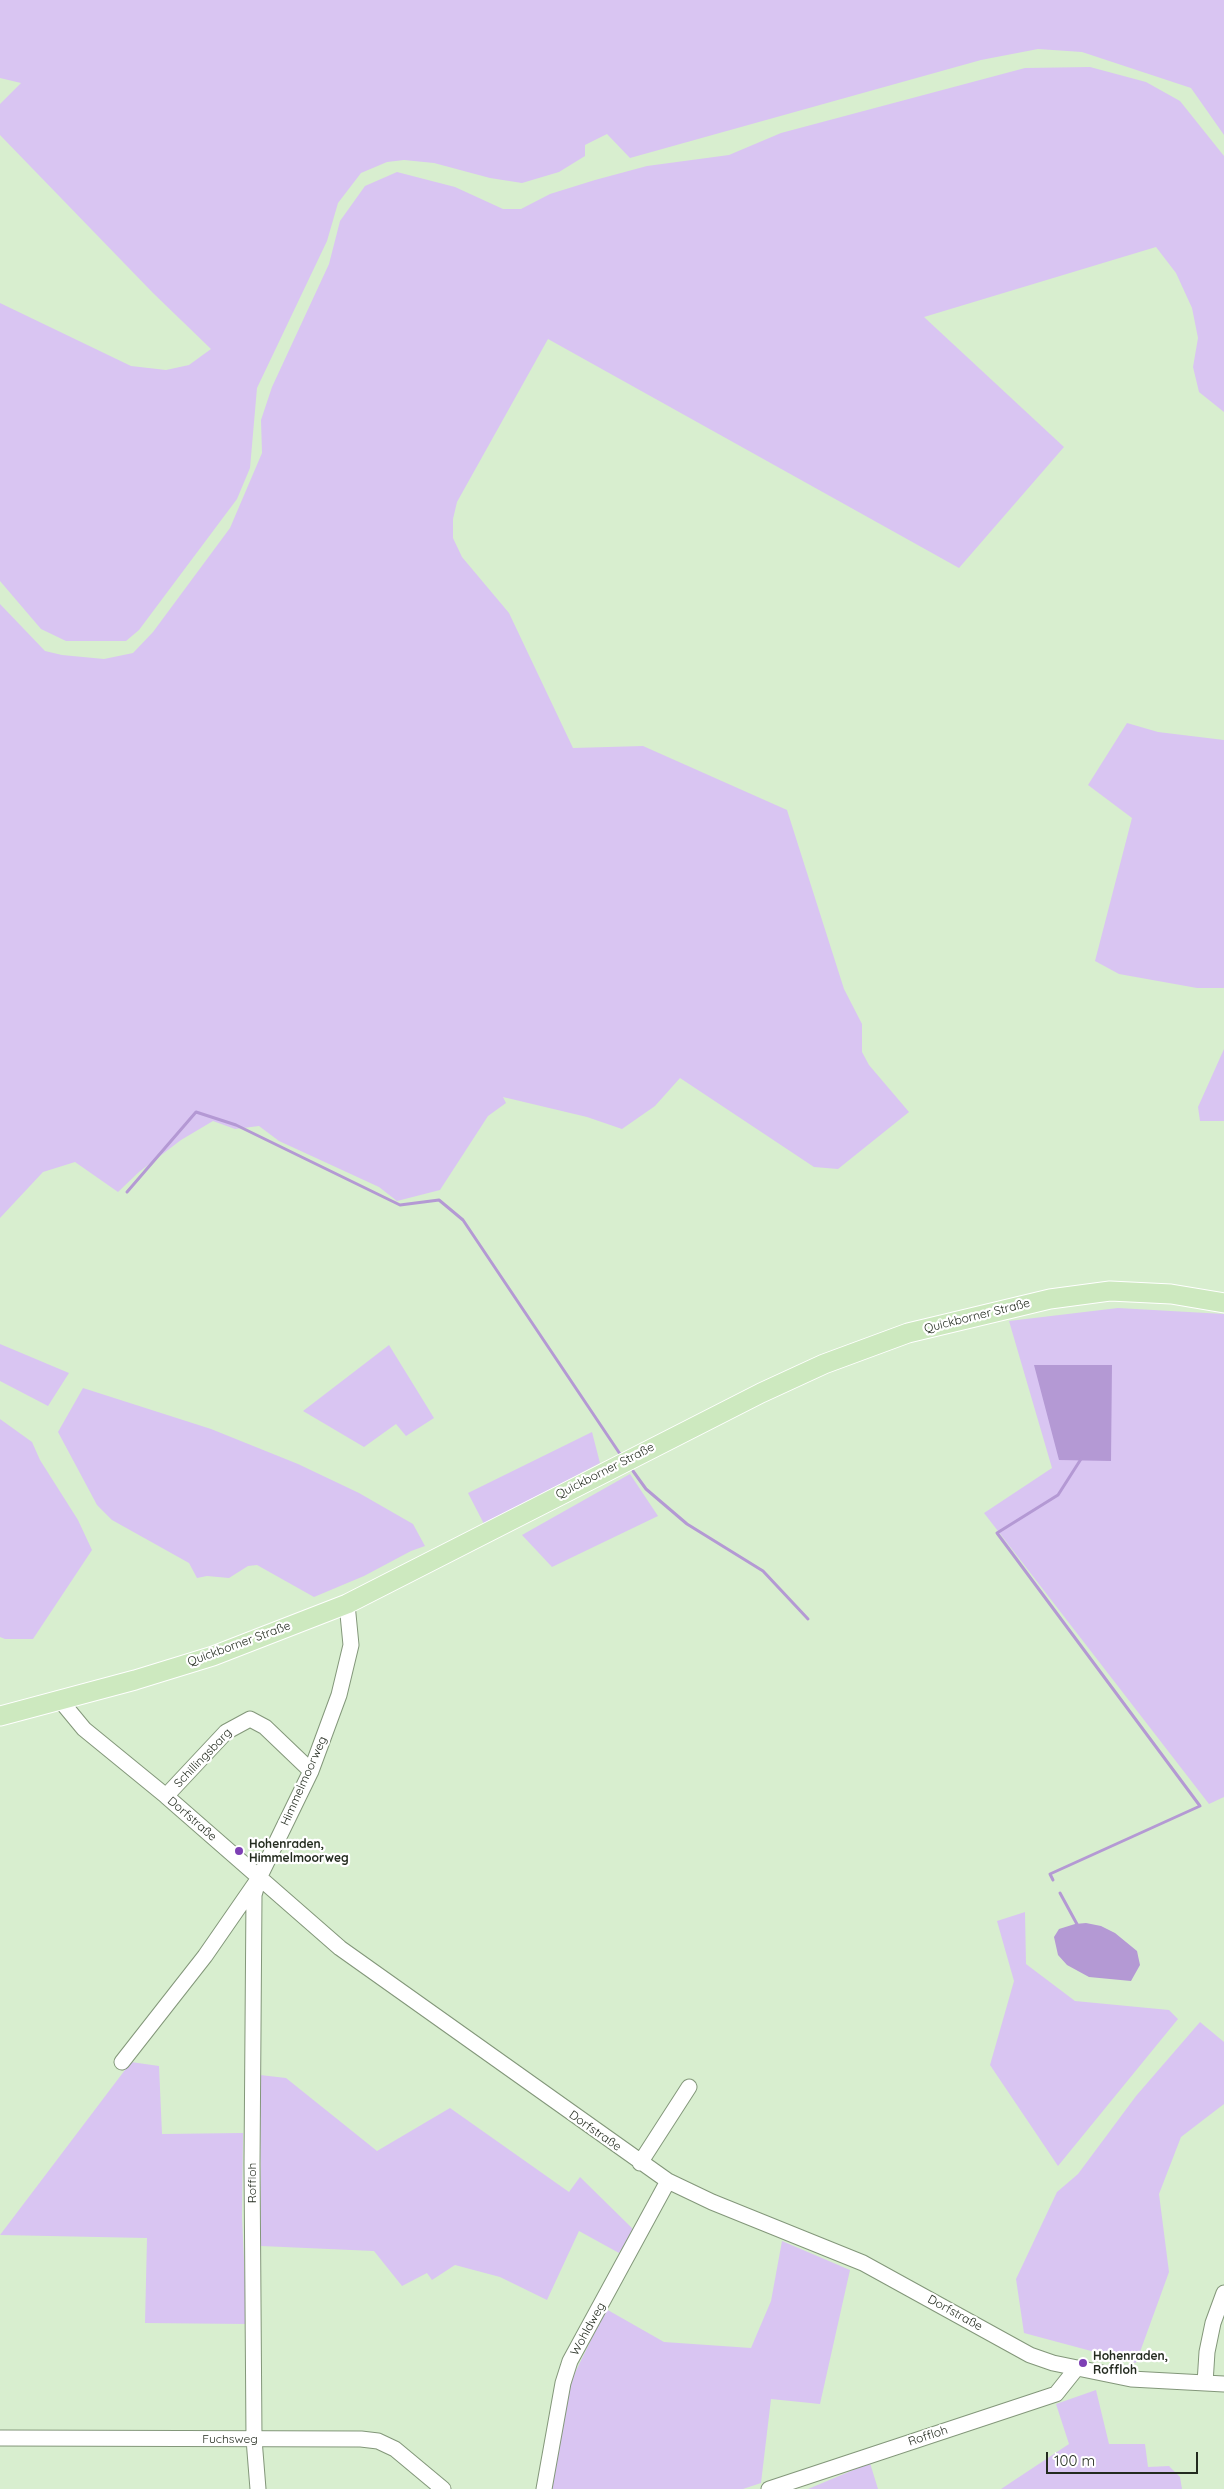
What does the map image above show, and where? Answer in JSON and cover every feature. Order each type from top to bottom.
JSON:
[{"type":"main road","name":"Quickborner Straße","points":[[0,1716],[213,1656],[347,1604],[744,1401],[824,1364],[908,1333],[1022,1305],[1110,1291],[1171,1294],[1224,1303]]},
{"type":"street","name":"Himmelmoorweg","points":[[122,2062],[205,1956],[259,1878],[311,1771],[339,1695],[351,1645],[347,1604]]},
{"type":"street","name":"Dorfstraße","points":[[60,1700],[84,1730],[166,1796],[340,1948],[640,2163],[668,2181],[712,2202],[863,2263],[1030,2354],[1076,2368],[1131,2379],[1224,2384]]},
{"type":"street","name":"Schillingsbarg","points":[[166,1796],[226,1732],[250,1719],[265,1727],[311,1771]]},
{"type":"street","name":"Roffloh","points":[[258,2489],[254,2439],[252,2174],[254,1895],[259,1878]]},
{"type":"street","points":[[640,2163],[689,2086]]},
{"type":"street","name":"Wohldweg","points":[[544,2489],[563,2383],[570,2361],[668,2181]]},
{"type":"street","points":[[1205,2383],[1207,2352],[1213,2323],[1224,2293]]},
{"type":"street","name":"Roffloh","points":[[769,2489],[1056,2394],[1076,2368]]},
{"type":"street","name":"Fuchsweg","points":[[0,2438],[378,2441],[395,2449],[443,2489]]},
{"type":"shaded area","points":[[0,0],[1224,0],[1224,135],[1191,88],[1082,52],[1038,49],[981,60],[630,158],[607,134],[585,145],[585,156],[559,172],[522,183],[490,178],[434,163],[404,160],[387,162],[361,173],[338,203],[327,241],[257,388],[250,468],[237,499],[139,630],[126,641],[66,641],[41,629],[0,581],[0,303],[131,366],[166,370],[189,365],[211,349],[153,293],[0,135],[0,104],[21,83],[0,78]]},
{"type":"shaded area","points":[[1090,67],[1146,82],[1180,101],[1224,156],[1224,412],[1199,392],[1193,367],[1198,338],[1192,308],[1176,273],[1156,247],[924,317],[1064,447],[959,568],[548,339],[457,502],[453,519],[453,538],[462,557],[509,613],[573,748],[643,746],[787,810],[844,989],[862,1024],[862,1052],[869,1065],[909,1112],[838,1169],[814,1167],[680,1078],[655,1106],[622,1129],[587,1117],[503,1097],[506,1103],[488,1116],[440,1190],[397,1201],[379,1187],[279,1141],[259,1126],[235,1129],[213,1121],[181,1140],[139,1172],[118,1192],[75,1162],[43,1172],[0,1218],[0,604],[45,651],[62,655],[104,659],[133,653],[153,632],[230,528],[262,453],[261,420],[272,387],[329,264],[340,221],[365,186],[397,172],[455,187],[503,209],[521,209],[550,194],[595,180],[647,166],[729,155],[781,133],[1025,68]]},
{"type":"shaded area","points":[[1127,723],[1158,732],[1224,740],[1224,988],[1197,988],[1119,974],[1095,961],[1132,818],[1088,785]]},
{"type":"shaded area","points":[[1224,1049],[1224,1121],[1200,1121],[1198,1107]]},
{"type":"shaded area","points":[[1118,1308],[1224,1314],[1224,1797],[1209,1804],[984,1513],[1052,1468],[1009,1321]]},
{"type":"shaded area","points":[[0,1344],[69,1373],[48,1406],[0,1381]]},
{"type":"shaded area","points":[[389,1345],[434,1418],[406,1436],[396,1424],[364,1447],[303,1411]]},
{"type":"shaded area","points":[[1034,1365],[1112,1365],[1111,1461],[1059,1460]]},
{"type":"shaded area","points":[[83,1388],[211,1429],[298,1464],[359,1493],[413,1524],[425,1546],[411,1551],[364,1576],[314,1597],[257,1565],[248,1566],[229,1578],[207,1576],[197,1578],[189,1563],[112,1520],[97,1505],[58,1432]]},
{"type":"shaded area","points":[[0,1419],[32,1442],[40,1460],[78,1520],[92,1550],[33,1639],[5,1639],[0,1637]]},
{"type":"shaded area","points":[[592,1432],[600,1463],[484,1524],[468,1493]]},
{"type":"shaded area","points":[[630,1474],[658,1516],[552,1567],[522,1535]]},
{"type":"shaded area","points":[[1025,1912],[1026,1964],[1075,2001],[1169,2010],[1178,2019],[1058,2166],[990,2065],[1014,1981],[997,1921]]},
{"type":"shaded area","points":[[1086,1923],[1101,1926],[1115,1933],[1137,1951],[1140,1965],[1131,1981],[1089,1977],[1067,1965],[1058,1955],[1054,1937],[1059,1929]]},
{"type":"shaded area","points":[[1200,2022],[1224,2042],[1224,2104],[1181,2137],[1159,2194],[1169,2272],[1136,2363],[1024,2333],[1016,2279],[1057,2192],[1078,2174],[1136,2096]]},
{"type":"shaded area","points":[[131,2062],[159,2066],[162,2134],[243,2133],[242,2218],[247,2324],[145,2323],[147,2238],[0,2235]]},
{"type":"shaded area","points":[[260,2075],[286,2078],[377,2151],[450,2108],[569,2192],[580,2177],[634,2230],[619,2253],[579,2231],[547,2300],[500,2277],[455,2265],[432,2280],[427,2273],[402,2286],[374,2251],[261,2246]]},
{"type":"shaded area","points":[[782,2241],[850,2270],[820,2404],[771,2399],[761,2483],[743,2489],[551,2489],[571,2381],[606,2309],[664,2342],[751,2348],[771,2301]]},
{"type":"shaded area","points":[[1096,2390],[1109,2444],[1145,2444],[1148,2467],[1169,2466],[1180,2477],[1182,2489],[1001,2489],[1069,2444],[1056,2404]]},
{"type":"shaded area","points":[[870,2463],[878,2489],[808,2489]]},
{"type":"waterway","points":[[127,1192],[196,1112],[236,1125],[400,1205],[439,1200],[463,1220],[620,1454]]},
{"type":"waterway","points":[[1053,1880],[1050,1874],[1200,1806],[997,1533],[1058,1495],[1081,1459]]},
{"type":"waterway","points":[[633,1471],[646,1489],[687,1524],[763,1571],[808,1619]]},
{"type":"waterway","points":[[1060,1893],[1078,1926]]},
{"type":"place","name":"Hohenraden, Himmelmoorweg","points":[[239,1851]]},
{"type":"place","name":"Hohenraden, Roffloh","points":[[1083,2363]]}]
